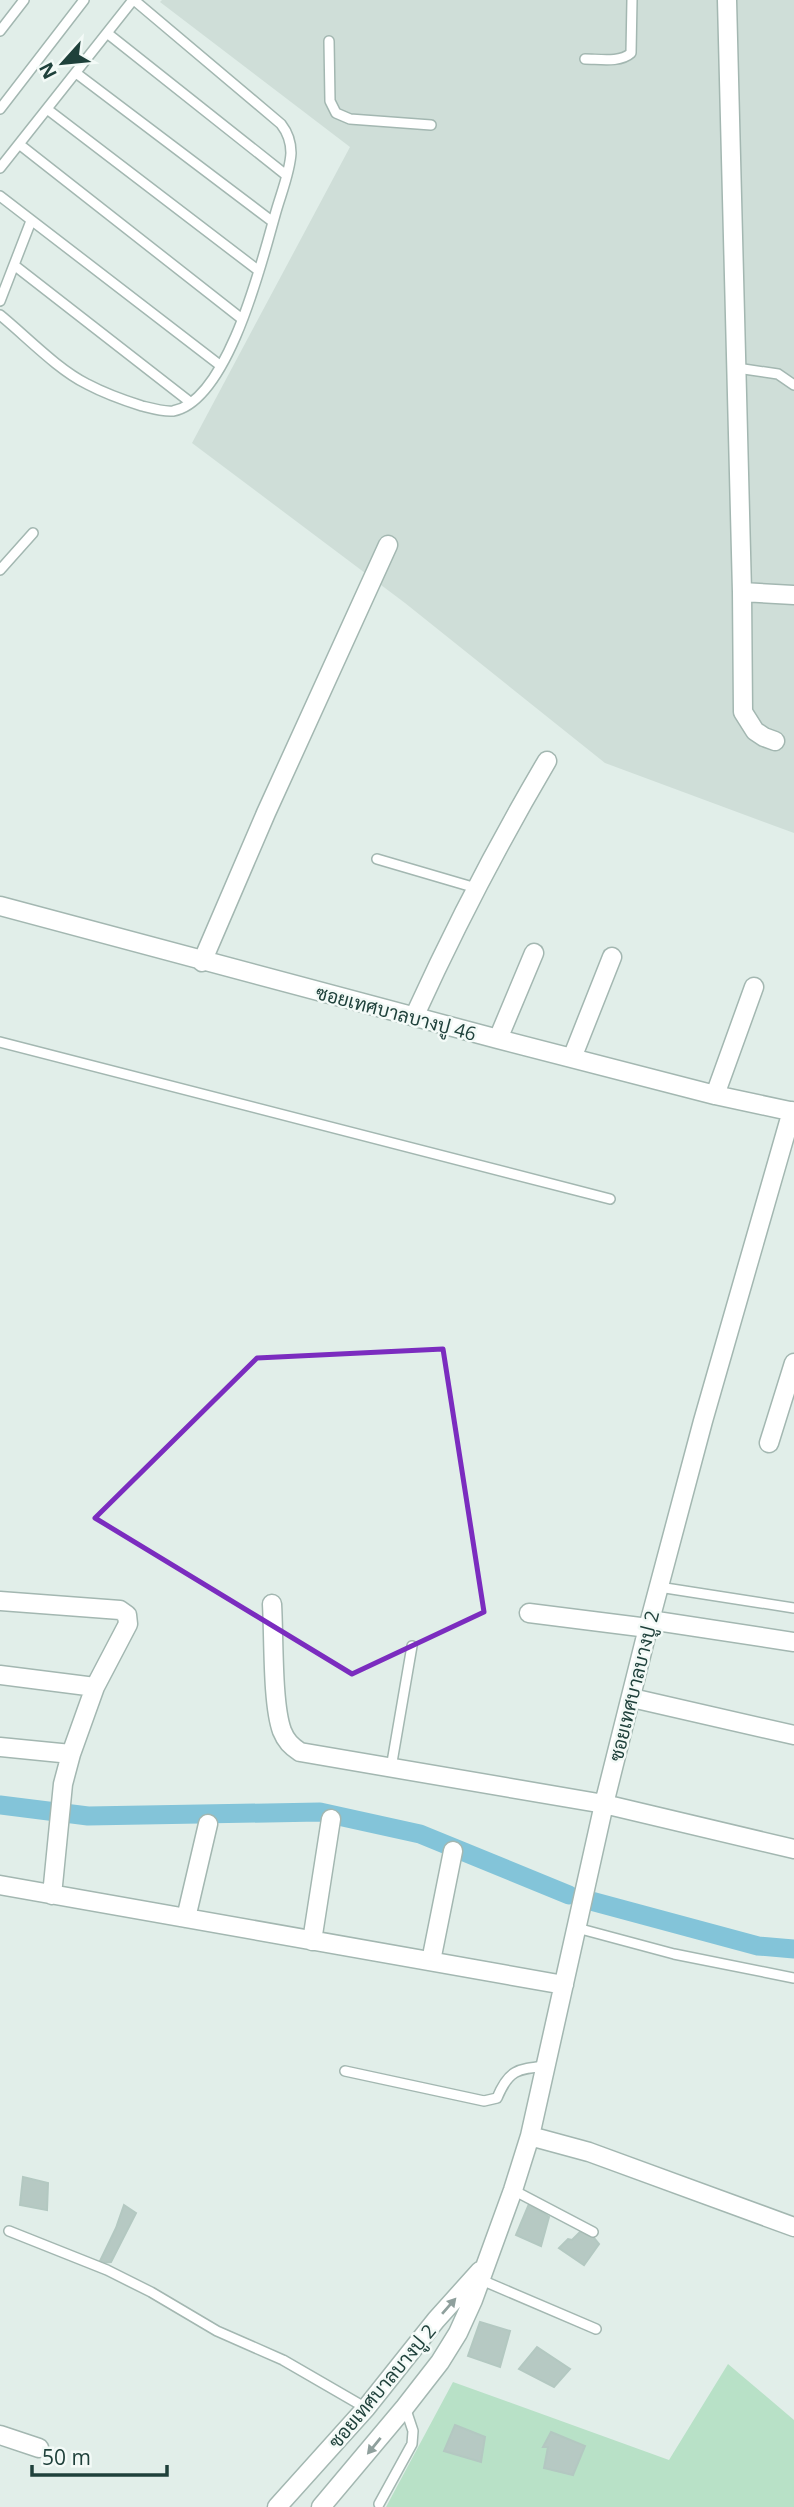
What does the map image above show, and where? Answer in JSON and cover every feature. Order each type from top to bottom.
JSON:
[{"type":"street","points":[[727,0],[744,712],[755,730],[775,741]]},
{"type":"street","points":[[202,962],[266,813],[388,545]]},
{"type":"street","points":[[742,592],[794,595]]},
{"type":"street","points":[[414,1017],[455,927],[547,761]]},
{"type":"street","name":"ซอยเทศบาลบางปู 46","points":[[0,905],[202,962],[498,1040],[793,1111]]},
{"type":"street","points":[[498,1040],[534,953]]},
{"type":"street","points":[[572,1058],[612,957]]},
{"type":"street","points":[[715,1094],[754,987]]},
{"type":"street","name":"ซอยเทศบาลบางปู 2","points":[[321,2507],[405,2407],[440,2362],[458,2333],[513,2190],[530,2136],[547,2066],[604,1804],[649,1624],[793,1111]]},
{"type":"street","points":[[769,1443],[794,1363]]},
{"type":"street","points":[[0,1601],[120,1610],[127,1615],[128,1624],[95,1687],[63,1784],[52,1895]]},
{"type":"street","points":[[272,1604],[281,1730],[288,1744],[300,1752],[604,1804],[794,1849]]},
{"type":"street","points":[[529,1613],[649,1624],[794,1642]]},
{"type":"street","points":[[0,1675],[95,1687]]},
{"type":"street","points":[[632,1698],[794,1735]]},
{"type":"street","points":[[0,1748],[71,1755]]},
{"type":"street","points":[[312,1941],[331,1819]]},
{"type":"street","points":[[186,1918],[208,1824]]},
{"type":"street","points":[[430,1961],[453,1851]]},
{"type":"street","points":[[0,1885],[564,1985]]},
{"type":"street","points":[[530,2136],[589,2152],[794,2227]]},
{"type":"street","name":"ซอยเทศบาลบางปู 2","points":[[277,2507],[366,2408],[436,2320],[480,2274]]},
{"type":"street","points":[[0,2435],[39,2448]]},
{"type":"lane","points":[[0,31],[24,0]]},
{"type":"lane","points":[[0,109],[84,0]]},
{"type":"lane","points":[[0,168],[134,0],[281,124],[288,134],[291,155],[259,271],[242,319],[214,379],[190,402],[173,411],[149,408],[87,384],[0,315]]},
{"type":"lane","points":[[585,59],[618,59],[631,54],[632,0]]},
{"type":"lane","points":[[107,33],[286,175]]},
{"type":"lane","points":[[329,41],[330,101],[335,113],[350,119],[431,125]]},
{"type":"lane","points":[[76,73],[272,222]]},
{"type":"lane","points":[[47,109],[259,271]]},
{"type":"lane","points":[[19,144],[242,319]]},
{"type":"lane","points":[[0,196],[221,366]]},
{"type":"lane","points":[[0,300],[31,221]]},
{"type":"lane","points":[[14,265],[190,402]]},
{"type":"lane","points":[[737,368],[778,374],[794,385]]},
{"type":"lane","points":[[0,570],[33,533]]},
{"type":"lane","points":[[377,859],[476,888]]},
{"type":"lane","points":[[0,1042],[610,1199]]},
{"type":"lane","points":[[659,1587],[794,1608]]},
{"type":"lane","points":[[391,1768],[412,1646]]},
{"type":"lane","points":[[577,1928],[674,1954],[794,1978]]},
{"type":"lane","points":[[345,2071],[484,2101],[497,2098],[512,2072],[547,2066]]},
{"type":"lane","points":[[513,2190],[593,2232]]},
{"type":"lane","points":[[9,2231],[107,2270],[217,2331],[283,2360],[366,2408]]},
{"type":"lane","points":[[480,2274],[596,2329]]},
{"type":"lane","points":[[379,2504],[412,2444],[413,2431],[405,2407]]},
{"type":"highlighted area","points":[[443,1349],[484,1612],[352,1674],[95,1518],[257,1358]]},
{"type":"shaded area","points":[[794,0],[794,833],[605,763],[405,603],[192,443],[350,147],[160,2]]},
{"type":"green space","points":[[728,2364],[794,2420],[794,2507],[386,2507],[453,2382],[669,2460]]},
{"type":"building","points":[[23,2177],[48,2183],[47,2210],[20,2205]]},
{"type":"building","points":[[529,2204],[549,2217],[541,2246],[516,2235]]},
{"type":"building","points":[[124,2205],[136,2213],[111,2262],[99,2263],[116,2228]]},
{"type":"building","points":[[585,2227],[599,2244],[584,2265],[559,2248]]},
{"type":"building","points":[[480,2322],[510,2331],[500,2367],[468,2356]]},
{"type":"building","points":[[537,2347],[570,2369],[554,2387],[519,2369]]},
{"type":"building","points":[[455,2425],[485,2437],[481,2462],[444,2451]]},
{"type":"building","points":[[551,2432],[585,2446],[573,2475],[544,2468],[548,2447],[543,2447]]},
{"type":"waterway","points":[[0,1805],[88,1816],[320,1812],[420,1834],[569,1895]]},
{"type":"waterway","points":[[591,1901],[758,1946],[794,1949]]}]
